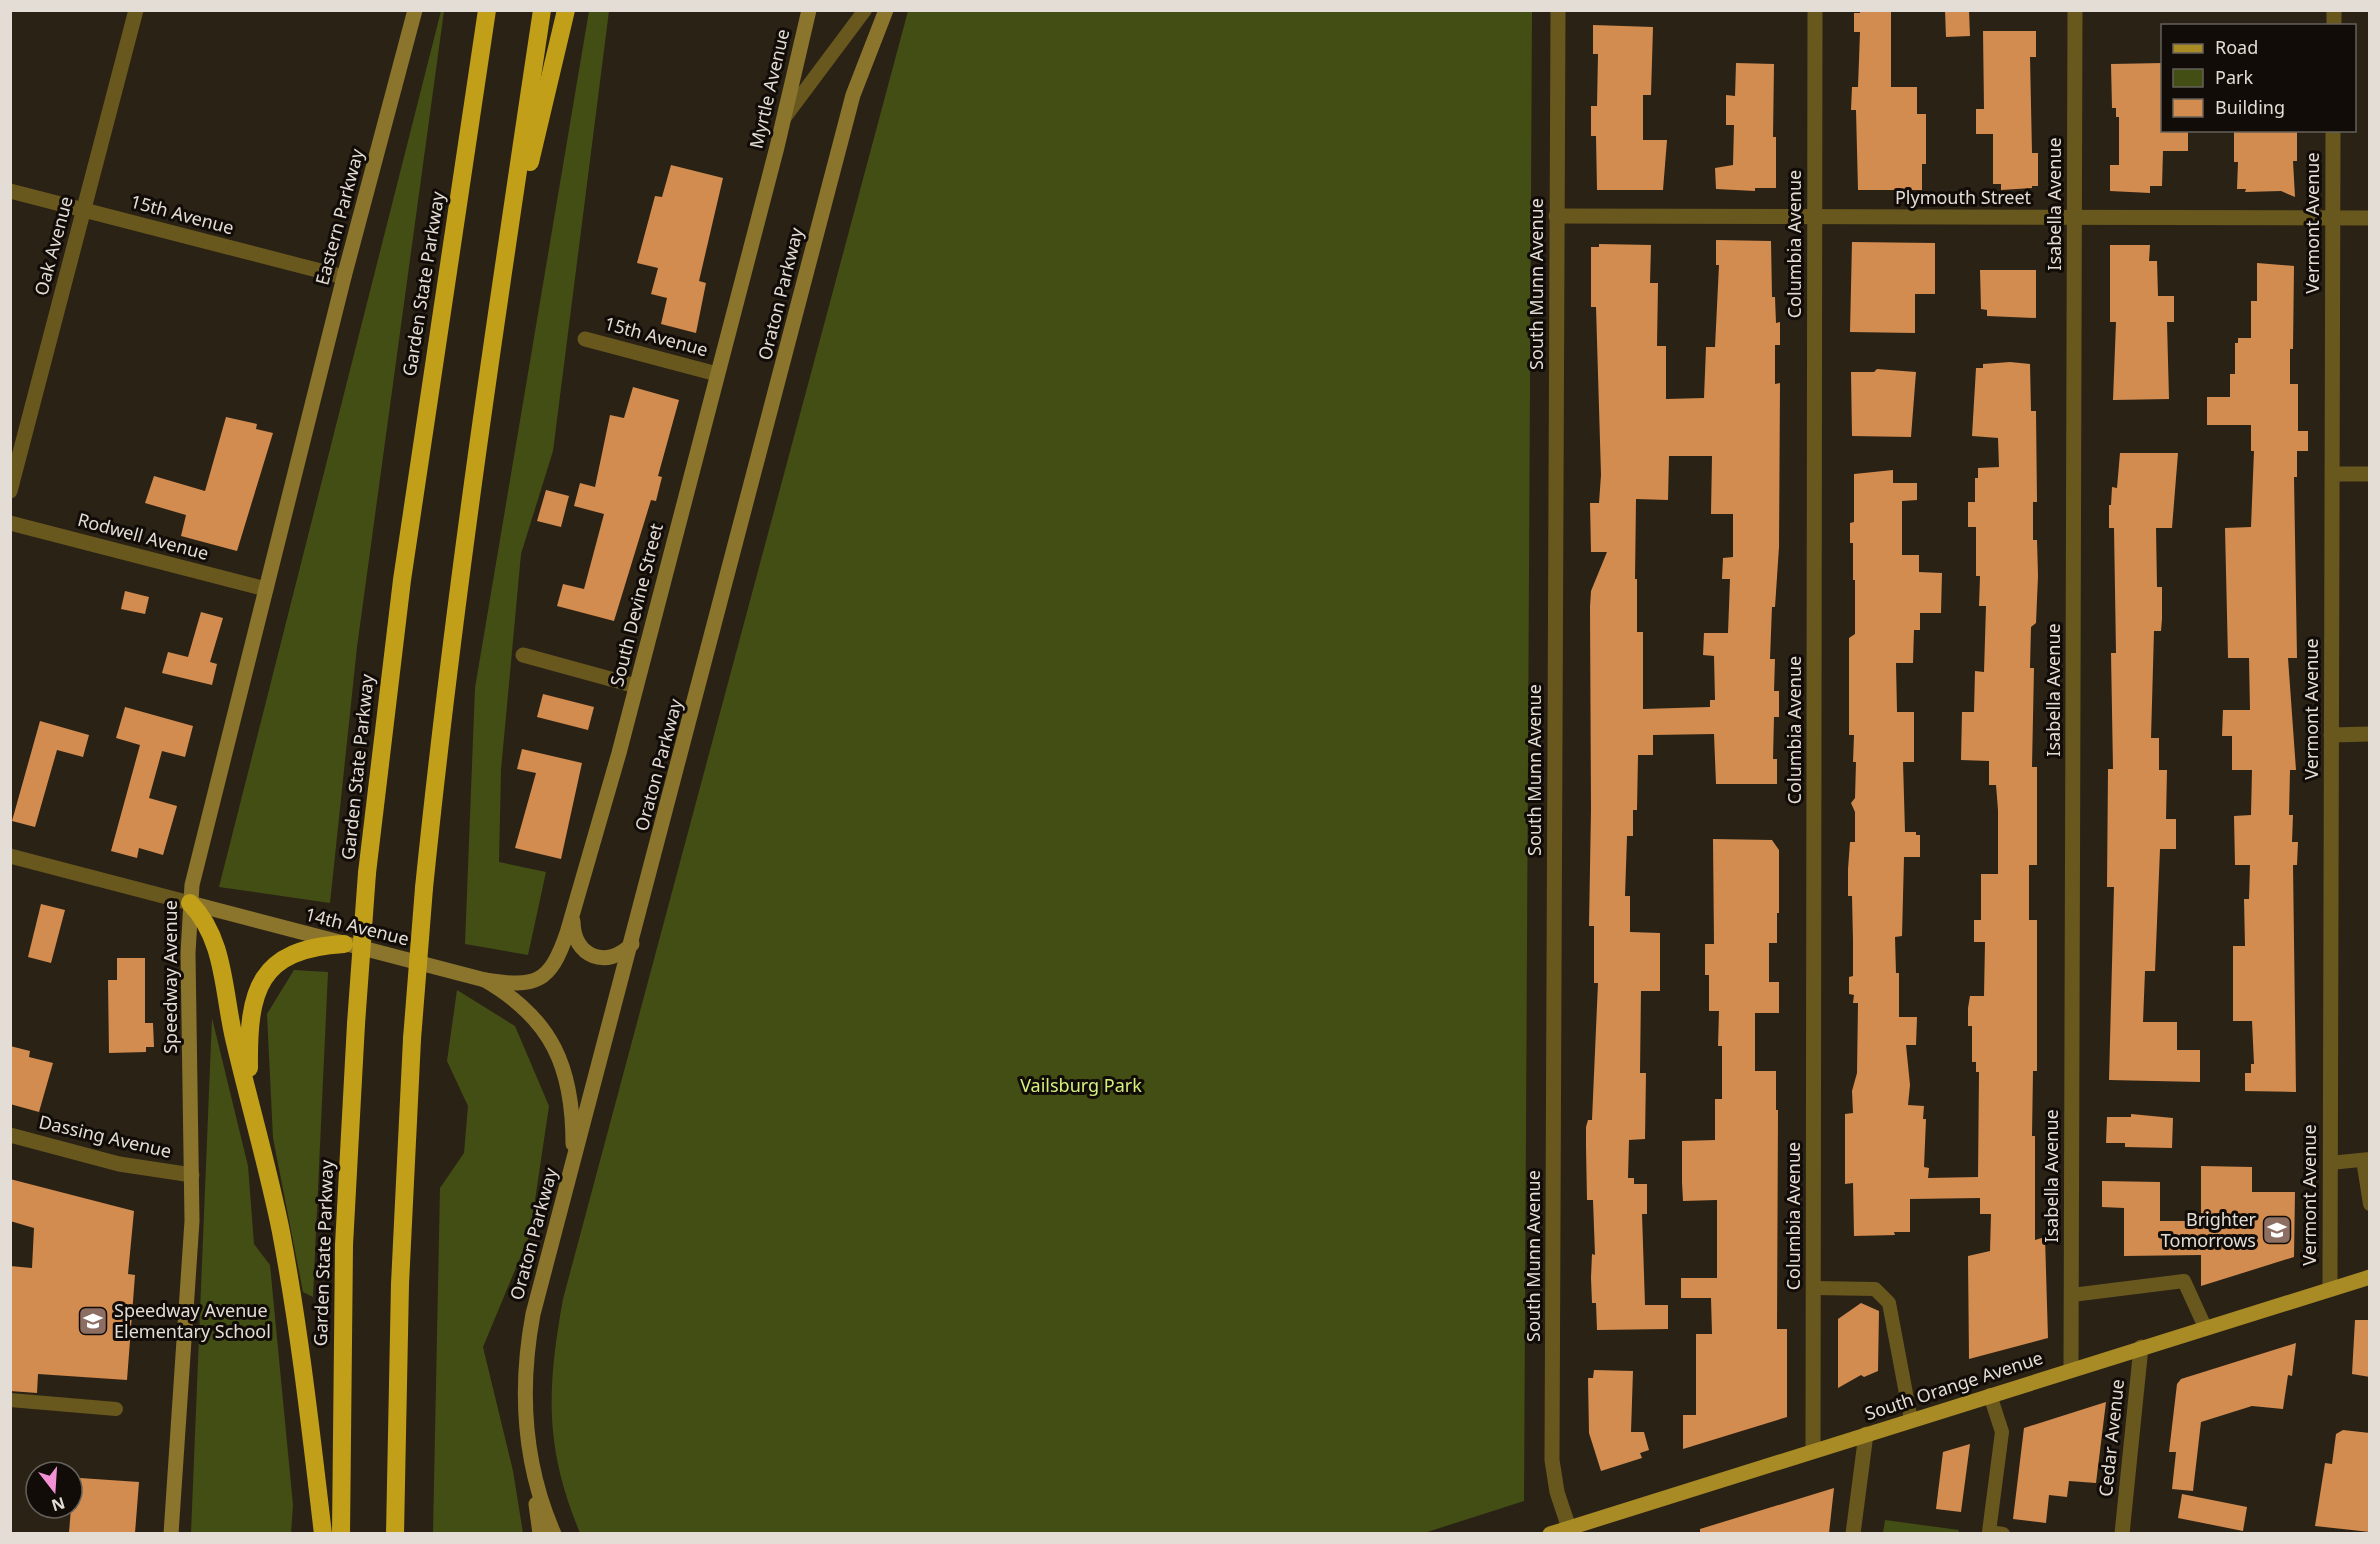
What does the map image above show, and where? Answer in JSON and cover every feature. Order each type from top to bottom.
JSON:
[{"type":"highway","name":"Garden State Parkway","points":[[341,1533],[344,1268],[356,1024],[367,873],[402,580],[487,10]]},
{"type":"highway","points":[[395,1533],[400,1284],[412,1039],[424,888],[455,608],[542,10]]},
{"type":"highway","points":[[503,274],[567,10]]},
{"type":"highway","points":[[190,903],[206,922],[216,944],[229,1016],[280,1230],[299,1337],[323,1533]]},
{"type":"highway","points":[[251,1108],[250,1023],[261,983],[276,963],[291,954],[309,947],[344,944]]},
{"type":"main road","name":"Eastern Parkway","points":[[305,435],[344,277],[416,10]]},
{"type":"main road","name":"Myrtle Avenue","points":[[769,177],[809,10]]},
{"type":"main road","name":"Oraton Parkway","points":[[554,1533],[536,1480],[529,1448],[524,1390],[528,1338],[853,95],[886,10]]},
{"type":"main road","name":"South Devine Street","points":[[484,980],[518,984],[538,981],[546,976],[562,948],[636,686],[769,177]]},
{"type":"main road","name":"Speedway Avenue","points":[[171,1533],[190,1270],[192,1175],[190,903],[196,867],[305,435]]},
{"type":"main road","name":"14th Avenue","points":[[190,903],[484,980],[529,1011],[557,1050],[569,1096],[573,1162]]},
{"type":"main road","points":[[574,912],[574,933],[582,948],[589,954],[605,959],[613,957],[632,944]]},
{"type":"main road","name":"South Orange Avenue","points":[[1550,1533],[1570,1531],[1813,1450],[2370,1277]]},
{"type":"main road","points":[[529,1448],[540,1533]]},
{"type":"street","name":"Oak Avenue","points":[[10,491],[136,10]]},
{"type":"street","name":"South Munn Avenue","points":[[1558,10],[1552,1460],[1557,1492],[1570,1531]]},
{"type":"street","name":"Columbia Avenue","points":[[1813,1450],[1815,10]]},
{"type":"street","name":"Isabella Avenue","points":[[2071,1369],[2075,10]]},
{"type":"street","name":"Vermont Avenue","points":[[2330,1288],[2333,132]]},
{"type":"street","name":"15th Avenue","points":[[10,191],[344,277]]},
{"type":"street","name":"Plymouth Street","points":[[1556,216],[2370,218]]},
{"type":"street","name":"15th Avenue","points":[[585,339],[717,374]]},
{"type":"street","points":[[2333,474],[2370,474]]},
{"type":"street","name":"Rodwell Avenue","points":[[10,523],[266,589]]},
{"type":"street","points":[[523,655],[636,686]]},
{"type":"street","points":[[2331,735],[2370,734]]},
{"type":"street","name":"14th Avenue","points":[[10,856],[190,903]]},
{"type":"street","name":"Dassing Avenue","points":[[10,1135],[119,1164],[192,1175]]},
{"type":"street","name":"Cedar Avenue","points":[[2122,1533],[2140,1347]]},
{"type":"street","points":[[1853,1533],[1866,1434]]},
{"type":"lane","points":[[783,119],[865,10]]},
{"type":"lane","points":[[2330,1163],[2366,1160],[2370,1204]]},
{"type":"lane","points":[[2072,1295],[2184,1281],[2205,1327]]},
{"type":"lane","points":[[1814,1288],[1875,1289],[1888,1303],[1911,1420]]},
{"type":"lane","points":[[1990,1395],[2002,1432],[1989,1532],[2003,1533]]},
{"type":"lane","points":[[10,1400],[116,1409]]},
{"type":"green space","points":[[441,11],[444,11],[357,647],[330,903],[219,887]]},
{"type":"green space","points":[[589,11],[609,11],[553,451],[521,554],[501,770],[499,862],[546,872],[528,955],[465,944],[475,688]]},
{"type":"green space","name":"Vailsburg Park","points":[[908,11],[1532,11],[1524,1501],[1421,1534],[580,1533],[560,1473],[552,1417],[554,1361],[563,1299]]},
{"type":"green space","points":[[294,970],[328,972],[313,1297],[303,1292],[273,1138],[267,1014]]},
{"type":"green space","points":[[457,990],[515,1026],[549,1106],[530,1234],[483,1347],[513,1471],[523,1533],[433,1533],[440,1188],[464,1153],[468,1106],[447,1061]]},
{"type":"green space","points":[[212,1018],[248,1166],[254,1244],[270,1265],[293,1505],[291,1533],[191,1533]]},
{"type":"green space","points":[[1885,1520],[1959,1530],[1958,1533],[1883,1533]]},
{"type":"building","points":[[1860,10],[1891,11],[1891,87],[1917,87],[1917,114],[1926,114],[1926,164],[1922,164],[1922,190],[1858,190],[1856,110],[1851,110],[1852,87],[1858,87],[1860,32],[1854,32],[1854,13],[1860,13]]},
{"type":"building","points":[[1945,10],[1969,10],[1970,36],[1946,37]]},
{"type":"building","points":[[1593,25],[1653,27],[1651,95],[1643,95],[1643,140],[1667,140],[1663,190],[1597,190],[1596,136],[1591,136],[1591,106],[1597,106],[1598,54],[1593,54]]},
{"type":"building","points":[[1983,31],[2036,31],[2036,57],[2030,57],[2032,153],[2038,153],[2038,186],[2032,186],[2032,188],[2001,190],[2001,184],[1993,184],[1993,134],[1976,134],[1976,109],[1984,109]]},
{"type":"building","points":[[1736,63],[1774,64],[1773,137],[1776,137],[1776,188],[1755,188],[1755,191],[1716,189],[1715,168],[1733,165],[1734,125],[1726,125],[1726,95],[1735,96]]},
{"type":"building","points":[[2161,63],[2161,132],[2188,132],[2188,151],[2163,151],[2162,186],[2150,186],[2150,193],[2110,191],[2110,165],[2119,165],[2119,117],[2116,117],[2116,108],[2112,108],[2111,64]]},
{"type":"building","points":[[2234,132],[2297,132],[2297,161],[2293,161],[2295,197],[2281,191],[2245,192],[2246,189],[2237,189],[2238,162],[2234,162]]},
{"type":"building","points":[[671,165],[723,178],[699,281],[706,283],[696,333],[661,324],[667,298],[651,294],[658,268],[637,263],[655,196],[662,197]]},
{"type":"building","points":[[1716,240],[1771,241],[1772,297],[1775,297],[1776,323],[1780,322],[1780,345],[1775,345],[1775,384],[1780,383],[1779,547],[1775,607],[1772,607],[1770,659],[1775,659],[1774,691],[1779,691],[1779,717],[1774,717],[1773,759],[1777,759],[1777,784],[1716,784],[1714,734],[1653,735],[1653,755],[1638,755],[1637,810],[1633,810],[1633,836],[1627,836],[1625,896],[1630,896],[1630,932],[1660,933],[1660,991],[1641,991],[1640,1073],[1646,1073],[1645,1139],[1629,1140],[1628,1178],[1634,1178],[1634,1184],[1647,1184],[1647,1214],[1642,1214],[1645,1305],[1668,1305],[1668,1329],[1597,1330],[1596,1303],[1592,1303],[1591,1278],[1592,1254],[1595,1255],[1593,1200],[1587,1200],[1586,1146],[1586,1127],[1588,1120],[1592,1120],[1598,983],[1594,983],[1594,926],[1589,926],[1590,607],[1591,591],[1607,552],[1591,552],[1590,503],[1599,503],[1601,475],[1596,307],[1591,307],[1591,247],[1599,247],[1599,244],[1651,245],[1650,283],[1658,283],[1657,346],[1666,346],[1666,399],[1704,398],[1706,347],[1715,347],[1719,265],[1716,265]],"holes":[[[1669,456],[1712,456],[1711,514],[1733,514],[1733,557],[1723,558],[1722,579],[1730,579],[1728,633],[1704,633],[1703,655],[1714,656],[1715,700],[1710,700],[1710,707],[1643,709],[1643,632],[1637,632],[1637,579],[1635,579],[1636,499],[1668,500]]]},
{"type":"building","points":[[1852,242],[1935,243],[1935,294],[1915,294],[1915,333],[1850,332]]},
{"type":"building","points":[[2110,245],[2150,245],[2149,261],[2157,261],[2158,296],[2174,296],[2174,322],[2167,322],[2169,399],[2113,400],[2116,322],[2110,322]]},
{"type":"building","points":[[2257,263],[2294,266],[2293,349],[2290,349],[2290,384],[2298,384],[2298,431],[2308,431],[2308,451],[2297,451],[2297,477],[2294,477],[2297,658],[2288,658],[2296,770],[2290,770],[2289,815],[2293,815],[2292,842],[2298,842],[2297,865],[2293,865],[2296,1092],[2245,1091],[2245,1073],[2251,1073],[2251,1064],[2254,1064],[2252,1021],[2233,1021],[2233,946],[2245,946],[2244,899],[2249,899],[2250,865],[2235,865],[2234,816],[2251,815],[2252,770],[2232,770],[2232,736],[2222,736],[2223,710],[2250,710],[2249,658],[2228,658],[2225,528],[2251,527],[2254,451],[2251,451],[2251,425],[2207,425],[2207,397],[2230,397],[2230,374],[2235,374],[2235,343],[2238,343],[2238,338],[2251,338],[2251,301],[2257,301]]},
{"type":"building","points":[[1980,270],[2036,270],[2036,318],[1987,316],[1987,310],[1981,309]]},
{"type":"building","points":[[2010,362],[2030,364],[2031,411],[2036,411],[2037,502],[2033,502],[2033,540],[2037,540],[2038,576],[2036,623],[2031,627],[2030,668],[2034,668],[2032,767],[2037,767],[2037,865],[2029,865],[2029,920],[2037,920],[2037,1071],[2033,1071],[2032,1136],[2035,1136],[2035,1240],[2045,1237],[2048,1338],[1969,1359],[1968,1256],[1990,1251],[1991,1214],[1980,1214],[1980,1198],[1910,1199],[1910,1232],[1894,1232],[1895,1235],[1854,1236],[1853,1183],[1845,1184],[1845,1114],[1853,1113],[1852,1091],[1857,1073],[1858,1003],[1853,1003],[1854,995],[1849,994],[1849,977],[1853,976],[1853,941],[1852,896],[1848,896],[1848,869],[1850,842],[1855,842],[1855,812],[1851,803],[1855,798],[1856,762],[1853,762],[1854,735],[1849,735],[1849,638],[1855,634],[1855,580],[1853,580],[1853,543],[1850,543],[1850,523],[1854,522],[1854,474],[1893,470],[1893,483],[1917,483],[1917,500],[1902,501],[1902,555],[1919,555],[1919,572],[1942,573],[1941,613],[1920,613],[1920,630],[1914,630],[1913,663],[1896,663],[1897,712],[1914,712],[1914,762],[1903,762],[1905,832],[1916,832],[1916,835],[1920,835],[1920,857],[1904,857],[1902,936],[1895,937],[1896,973],[1899,973],[1899,1017],[1917,1017],[1916,1045],[1906,1045],[1910,1085],[1908,1105],[1924,1106],[1923,1119],[1926,1119],[1924,1167],[1929,1168],[1928,1178],[1978,1177],[1979,1072],[1976,1072],[1976,1062],[1972,1062],[1972,1026],[1968,1026],[1968,1008],[1970,996],[1984,996],[1985,942],[1974,942],[1974,920],[1981,920],[1981,874],[1998,874],[1998,810],[1996,785],[1989,785],[1989,761],[1961,760],[1962,712],[1974,712],[1975,671],[1984,672],[1986,606],[1979,606],[1980,576],[1976,576],[1976,527],[1968,527],[1968,502],[1975,502],[1975,478],[1978,478],[1978,468],[1999,467],[1998,438],[1972,436],[1976,368],[1983,368],[1983,364]]},
{"type":"building","points":[[1877,369],[1916,372],[1911,437],[1852,436],[1851,372],[1874,372]]},
{"type":"building","points":[[633,387],[679,400],[658,476],[662,477],[656,501],[651,500],[614,621],[557,606],[563,584],[584,589],[604,514],[574,506],[580,483],[595,487],[610,415],[624,418]]},
{"type":"building","points":[[226,417],[257,424],[256,429],[273,433],[237,551],[181,536],[186,515],[145,503],[154,476],[205,491]]},
{"type":"building","points":[[2120,453],[2178,453],[2172,528],[2156,528],[2157,587],[2162,587],[2162,619],[2161,631],[2154,631],[2151,738],[2159,738],[2159,770],[2167,770],[2166,819],[2176,819],[2176,849],[2160,849],[2155,971],[2145,971],[2143,1022],[2177,1022],[2177,1050],[2200,1050],[2200,1082],[2109,1080],[2114,887],[2107,887],[2108,769],[2113,769],[2111,653],[2116,653],[2114,528],[2109,528],[2109,505],[2111,505],[2112,487],[2117,488]]},
{"type":"building","points":[[546,490],[569,496],[561,527],[537,521]]},
{"type":"building","points":[[125,591],[149,597],[145,614],[121,609]]},
{"type":"building","points":[[201,612],[223,618],[210,662],[217,664],[212,685],[162,673],[168,652],[188,657]]},
{"type":"building","points":[[543,694],[594,707],[588,730],[537,717]]},
{"type":"building","points":[[125,707],[193,726],[185,757],[162,751],[149,798],[177,806],[163,855],[139,848],[137,858],[111,851],[140,745],[116,738]]},
{"type":"building","points":[[40,721],[89,735],[83,757],[57,750],[35,827],[12,821]]},
{"type":"building","points":[[522,749],[582,763],[561,859],[515,848],[536,773],[517,769]]},
{"type":"building","points":[[1713,839],[1772,840],[1779,850],[1777,943],[1769,943],[1769,982],[1779,982],[1779,1013],[1755,1013],[1755,1071],[1776,1071],[1776,1110],[1778,1110],[1777,1329],[1787,1329],[1787,1417],[1683,1449],[1683,1415],[1696,1415],[1696,1334],[1712,1334],[1711,1298],[1681,1298],[1681,1278],[1717,1278],[1717,1200],[1683,1201],[1682,1182],[1682,1141],[1715,1140],[1715,1099],[1722,1099],[1722,1046],[1718,1046],[1719,1011],[1709,1011],[1709,975],[1705,975],[1705,944],[1714,944]]},
{"type":"building","points":[[41,904],[65,910],[51,963],[28,957]]},
{"type":"building","points":[[117,958],[145,958],[145,1023],[153,1023],[154,1047],[146,1047],[146,1052],[109,1053],[108,980],[117,980]]},
{"type":"building","points":[[10,1046],[30,1051],[29,1057],[53,1063],[39,1112],[10,1104]]},
{"type":"building","points":[[2131,1114],[2173,1118],[2172,1148],[2125,1147],[2125,1143],[2106,1143],[2107,1117],[2131,1117]]},
{"type":"building","points":[[2201,1166],[2252,1167],[2252,1192],[2295,1192],[2294,1257],[2201,1286],[2201,1255],[2124,1256],[2124,1208],[2102,1207],[2102,1181],[2160,1182],[2160,1221],[2201,1221]]},
{"type":"building","points":[[10,1179],[134,1211],[128,1274],[135,1275],[127,1380],[38,1374],[37,1393],[10,1391],[10,1266],[32,1268],[34,1228],[10,1221]]},
{"type":"building","points":[[1861,1303],[1879,1311],[1878,1371],[1864,1377],[1861,1375],[1838,1388],[1838,1319]]},
{"type":"building","points":[[2355,1320],[2370,1320],[2370,1377],[2352,1374]]},
{"type":"building","points":[[2296,1343],[2292,1376],[2288,1375],[2283,1409],[2252,1406],[2201,1422],[2193,1491],[2172,1489],[2176,1452],[2169,1452],[2177,1384],[2181,1379]]},
{"type":"building","points":[[1594,1370],[1633,1371],[1631,1432],[1644,1432],[1649,1450],[1640,1453],[1642,1458],[1601,1471],[1589,1433],[1588,1378],[1593,1378]]},
{"type":"building","points":[[2106,1402],[2096,1483],[2069,1481],[2067,1497],[2049,1495],[2046,1523],[2013,1519],[2024,1428]]},
{"type":"building","points":[[2343,1430],[2370,1433],[2370,1532],[2315,1526],[2325,1463],[2332,1464],[2336,1434]]},
{"type":"building","points":[[1970,1444],[1961,1512],[1936,1509],[1943,1452]]},
{"type":"building","points":[[84,1478],[139,1482],[135,1533],[69,1533],[70,1520],[84,1520]]},
{"type":"building","points":[[1834,1488],[1829,1533],[1700,1533],[1700,1529]]},
{"type":"building","points":[[2182,1494],[2247,1507],[2243,1531],[2178,1518]]},
{"type":"place","name":"Brighter Tomorrows","points":[[2277,1230]]},
{"type":"place","name":"Speedway Avenue Elementary School","points":[[93,1321]]}]
